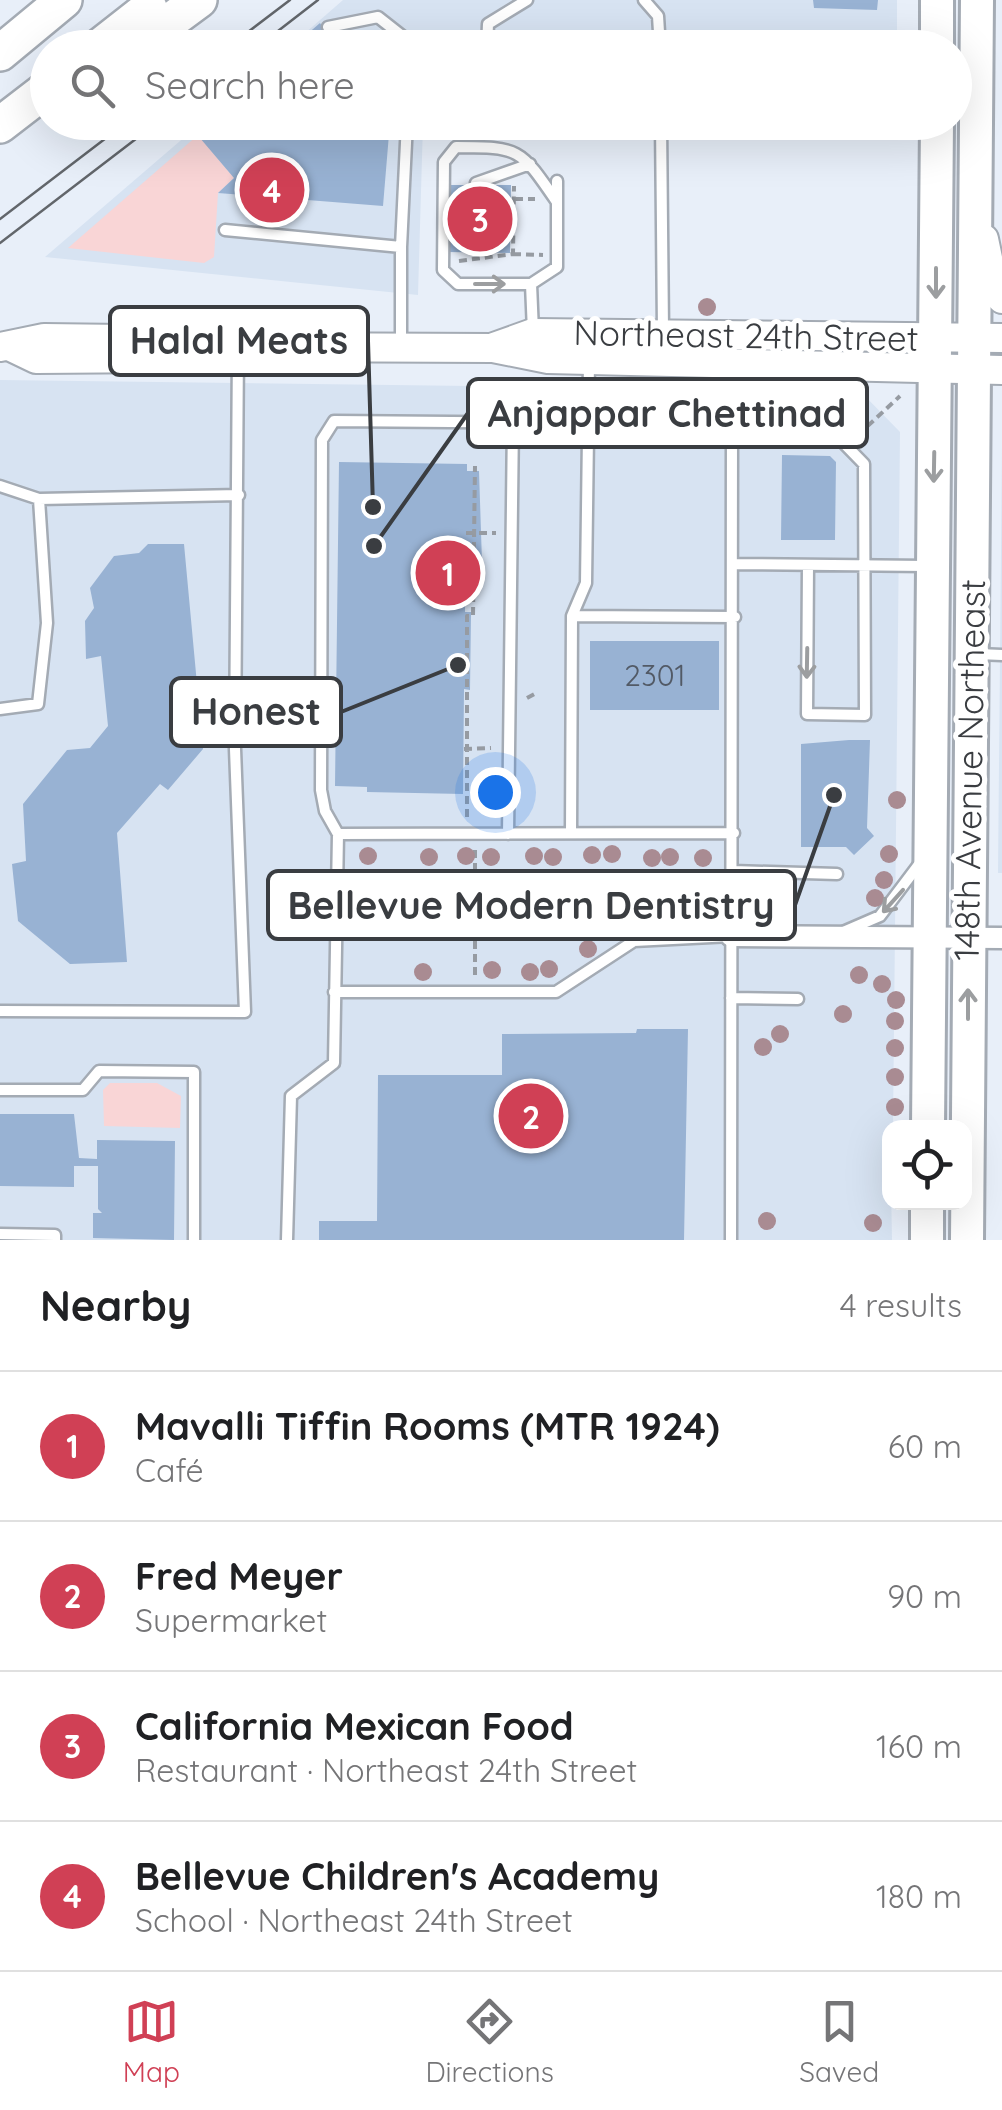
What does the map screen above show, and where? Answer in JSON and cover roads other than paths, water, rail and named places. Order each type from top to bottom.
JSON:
[{"type":"highway","points":[[0,53],[64,0]]},
{"type":"highway","points":[[121,30],[159,0]]},
{"type":"highway","points":[[158,30],[199,0]]},
{"type":"highway","points":[[0,125],[30,102]]},
{"type":"highway","points":[[0,147],[30,124]]},
{"type":"main road","points":[[937,0],[937,30]]},
{"type":"main road","name":"148th Avenue Northeast","points":[[967,1240],[968,937],[987,654],[988,354],[976,202],[982,122],[978,0]]},
{"type":"main road","name":"148th Avenue Northeast","points":[[928,1120],[937,140]]},
{"type":"main road","points":[[976,202],[996,292],[1002,298]]},
{"type":"main road","name":"Northeast 24th Street","points":[[492,348],[533,334],[773,336],[936,354]]},
{"type":"main road","points":[[750,365],[773,336]]},
{"type":"main road","name":"Northeast 24th Street","points":[[5,347],[62,338],[206,340],[238,348],[492,348],[548,360],[750,365],[988,354]]},
{"type":"main road","points":[[927,1210],[927,1240]]},
{"type":"street","points":[[731,936],[1002,938]]},
{"type":"lane","points":[[488,30],[488,24],[527,0]]},
{"type":"lane","points":[[644,0],[658,16],[659,30]]},
{"type":"lane","points":[[328,27],[378,17],[394,30]]},
{"type":"lane","points":[[401,348],[406,140]]},
{"type":"lane","points":[[660,140],[663,335]]},
{"type":"lane","points":[[557,181],[557,202],[556,267],[531,284],[458,284],[443,270],[444,162],[456,146],[510,146],[530,164],[557,202]]},
{"type":"lane","points":[[476,183],[530,164]]},
{"type":"lane","points":[[224,230],[401,246]]},
{"type":"lane","points":[[531,284],[533,334]]},
{"type":"lane","points":[[0,1012],[245,1012],[235,749],[238,348]]},
{"type":"lane","points":[[571,834],[572,616],[586,584],[589,360]]},
{"type":"lane","points":[[731,1240],[735,617],[732,425],[733,386],[750,365]]},
{"type":"lane","points":[[287,1240],[291,1096],[334,1062],[338,834],[325,811],[321,790],[322,440],[334,421],[826,425],[864,464],[865,715],[806,714],[808,565]]},
{"type":"lane","points":[[508,834],[513,421]]},
{"type":"lane","points":[[0,486],[39,498],[239,495]]},
{"type":"lane","points":[[0,710],[38,704],[47,623],[39,498]]},
{"type":"lane","points":[[732,564],[932,566]]},
{"type":"lane","points":[[572,616],[735,617]]},
{"type":"lane","points":[[338,834],[734,834]]},
{"type":"lane","points":[[834,936],[880,916],[932,845]]},
{"type":"lane","points":[[733,872],[837,874]]},
{"type":"lane","points":[[334,992],[556,992],[634,941],[731,936]]},
{"type":"lane","points":[[731,998],[798,999]]},
{"type":"lane","points":[[0,1090],[83,1090],[99,1072],[194,1072],[194,1240]]},
{"type":"lane","points":[[0,1234],[55,1235],[55,1240]]},
{"type":"tram line","points":[[251,30],[290,0]]},
{"type":"tram line","points":[[279,30],[318,0]]},
{"type":"tram line","points":[[0,219],[103,140]]},
{"type":"tram line","points":[[0,243],[134,140]]},
{"type":"place","name":"Bellevue Children's Academy","points":[[272,190]]},
{"type":"place","name":"California Mexican Food","points":[[480,219]]},
{"type":"place","name":"Halal Meats","points":[[373,507]]},
{"type":"place","name":"Anjappar Chettinad","points":[[374,546]]},
{"type":"place","name":"Mavalli Tiffin Rooms (MTR 1924)","points":[[448,573]]},
{"type":"place","name":"Honest","points":[[458,665]]},
{"type":"place","name":"Bellevue Modern Dentistry","points":[[834,795]]},
{"type":"place","name":"Fred Meyer","points":[[531,1116]]}]
